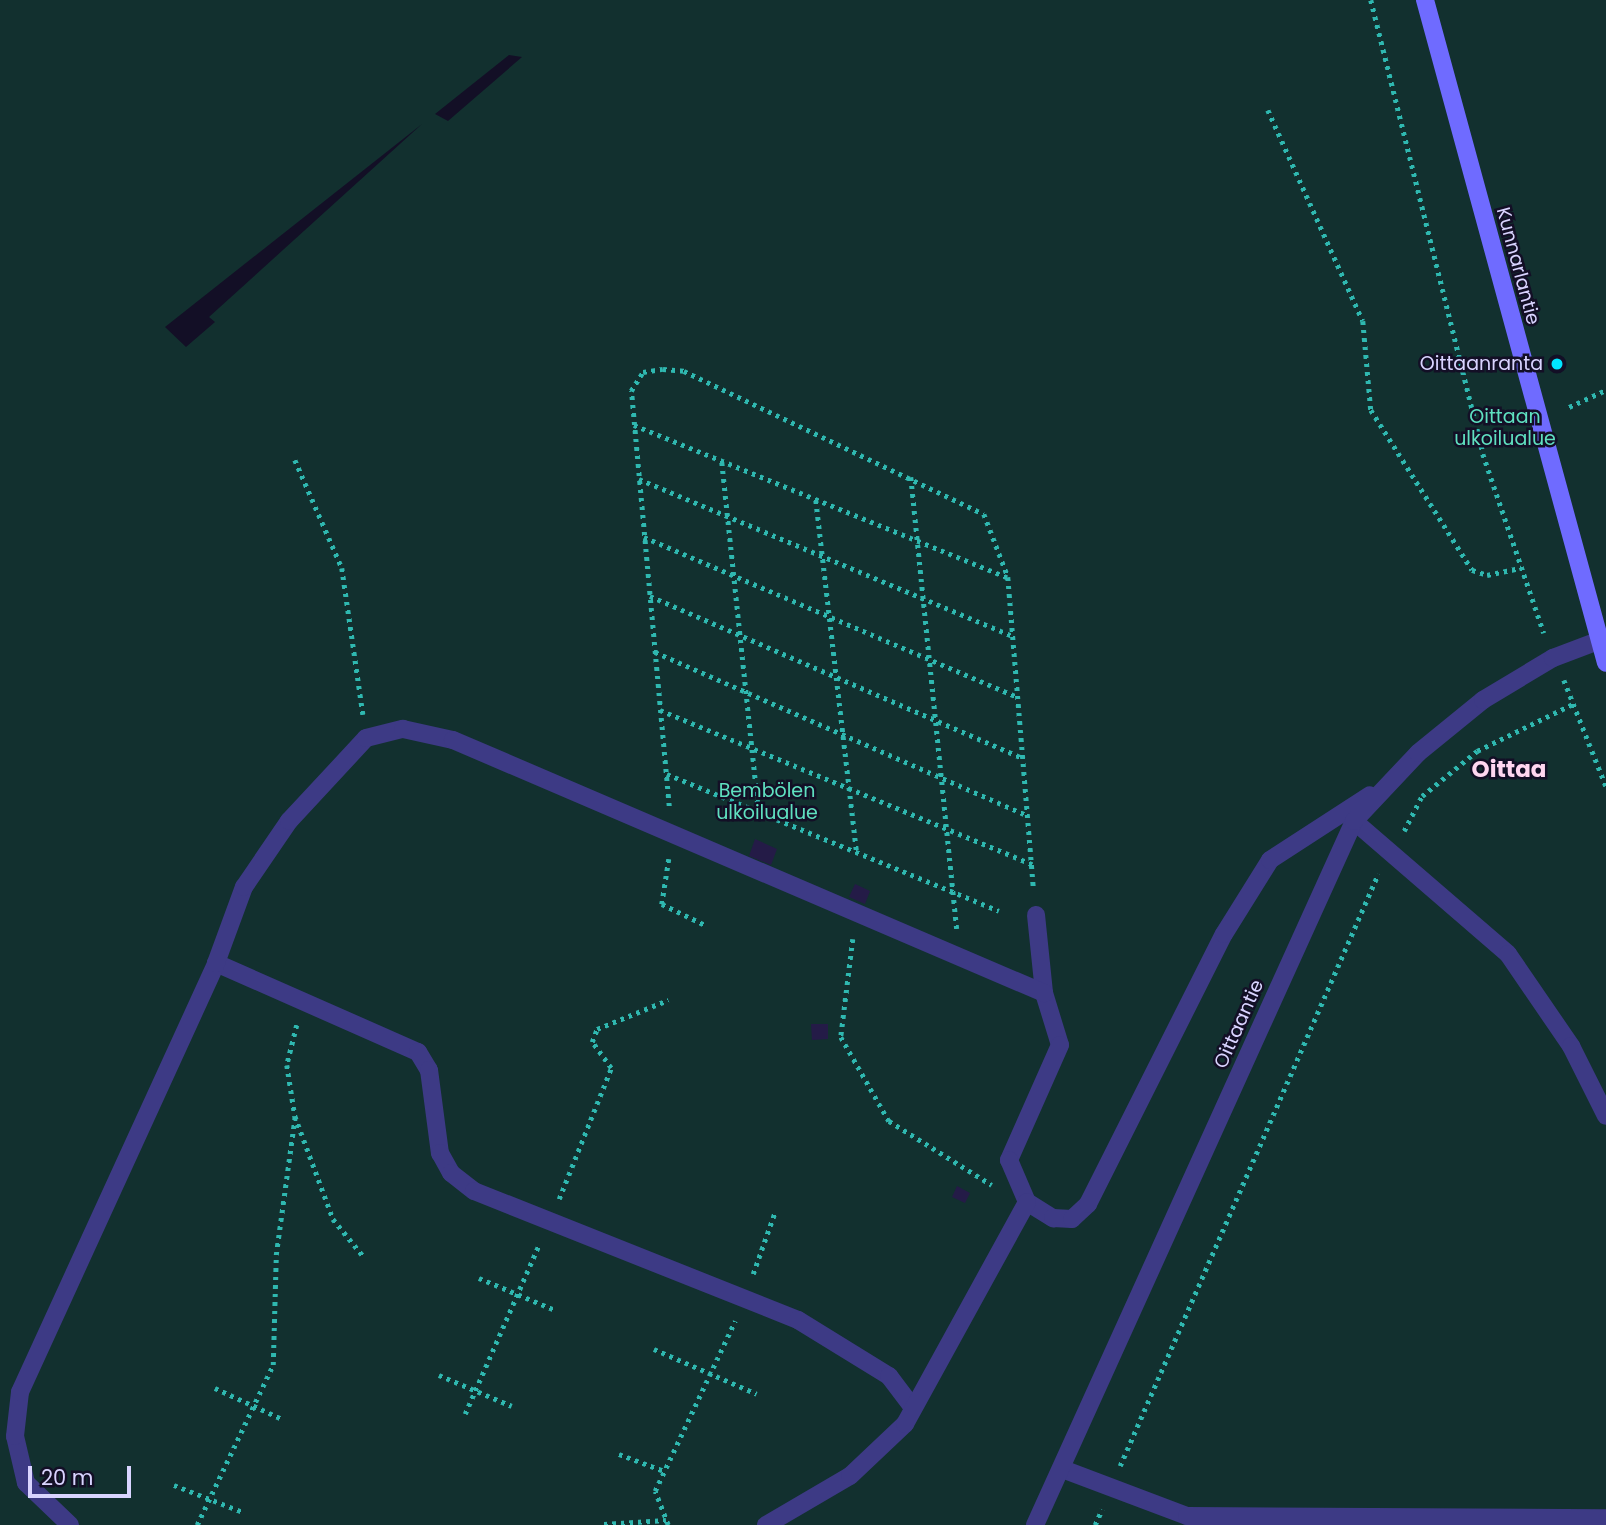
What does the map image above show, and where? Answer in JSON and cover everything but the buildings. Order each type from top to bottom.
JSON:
[{"type":"main road","name":"Kunnarlantie","points":[[1425,0],[1606,663]]},
{"type":"street","name":"Oittaantie","points":[[1035,1525],[1065,1470],[1354,821],[1377,792],[1483,700],[1553,658],[1598,641]]},
{"type":"street","points":[[70,1525],[26,1483],[15,1436],[20,1392],[216,962],[244,887],[289,821],[366,738],[403,729],[453,740],[1044,993]]},
{"type":"street","points":[[1036,915],[1044,993],[1060,1045],[1009,1160],[1027,1202],[1053,1218],[1072,1219],[1088,1204],[1224,934],[1270,860],[1312,827],[1377,792]]},
{"type":"street","points":[[1354,821],[1389,857],[1508,954],[1571,1046],[1606,1116]]},
{"type":"street","points":[[216,962],[418,1052],[429,1070],[440,1153],[452,1173],[474,1191],[744,1301],[798,1320],[889,1376],[913,1408]]},
{"type":"street","points":[[766,1525],[882,1452],[913,1408],[1027,1202]]},
{"type":"street","points":[[1065,1470],[1187,1516],[1606,1518]]},
{"type":"path","points":[[1371,0],[1483,454],[1553,658],[1575,703],[1606,786]]},
{"type":"path","points":[[1268,110],[1363,321],[1371,410],[1472,570],[1487,575],[1521,568]]},
{"type":"path","points":[[705,925],[662,904],[672,835],[634,425],[635,381],[643,372],[684,371],[984,514],[1008,577],[1036,915]]},
{"type":"path","points":[[1569,407],[1606,390]]},
{"type":"path","points":[[634,425],[1008,577]]},
{"type":"path","points":[[295,460],[342,568],[366,738]]},
{"type":"path","points":[[722,462],[738,634],[759,812]]},
{"type":"path","points":[[911,477],[941,779],[949,830],[959,957]]},
{"type":"path","points":[[639,479],[1013,636]]},
{"type":"path","points":[[816,500],[857,853]]},
{"type":"path","points":[[644,537],[1018,697]]},
{"type":"path","points":[[650,596],[1023,758]]},
{"type":"path","points":[[655,652],[1028,816]]},
{"type":"path","points":[[1095,1525],[1367,892],[1422,796],[1477,751],[1575,703]]},
{"type":"path","points":[[660,710],[1032,864]]},
{"type":"path","points":[[666,774],[999,911]]},
{"type":"path","points":[[858,914],[841,1037],[889,1121],[954,1167],[1027,1202]]},
{"type":"path","points":[[611,1068],[592,1042],[597,1029],[668,1000]]},
{"type":"path","points":[[308,1002],[287,1065],[295,1116],[333,1219],[363,1257]]},
{"type":"path","points":[[197,1525],[273,1365],[277,1243],[295,1116]]},
{"type":"path","points":[[604,1524],[667,1523],[655,1491],[744,1301],[775,1212]]},
{"type":"path","points":[[479,1278],[555,1310]]},
{"type":"path","points":[[654,1349],[757,1394]]},
{"type":"path","points":[[439,1375],[512,1406]]},
{"type":"path","points":[[215,1388],[282,1419]]},
{"type":"path","points":[[620,1454],[664,1471]]},
{"type":"path","points":[[174,1485],[243,1512]]},
{"type":"green space","name":"Bembölen ulkoilualue","points":[[0,0],[1606,0],[1606,1525],[0,1525]],"holes":[[[509,55],[522,57],[448,121],[435,114]],[[422,124],[209,317],[215,322],[186,347],[165,327]]]},
{"type":"place","name":"Oittaanranta","points":[[1557,364]]},
{"type":"district","name":"Oittaa","points":[[1509,769]]},
{"type":"park label","name":"Oittaan ulkoilualue","points":[[1505,428]]}]
